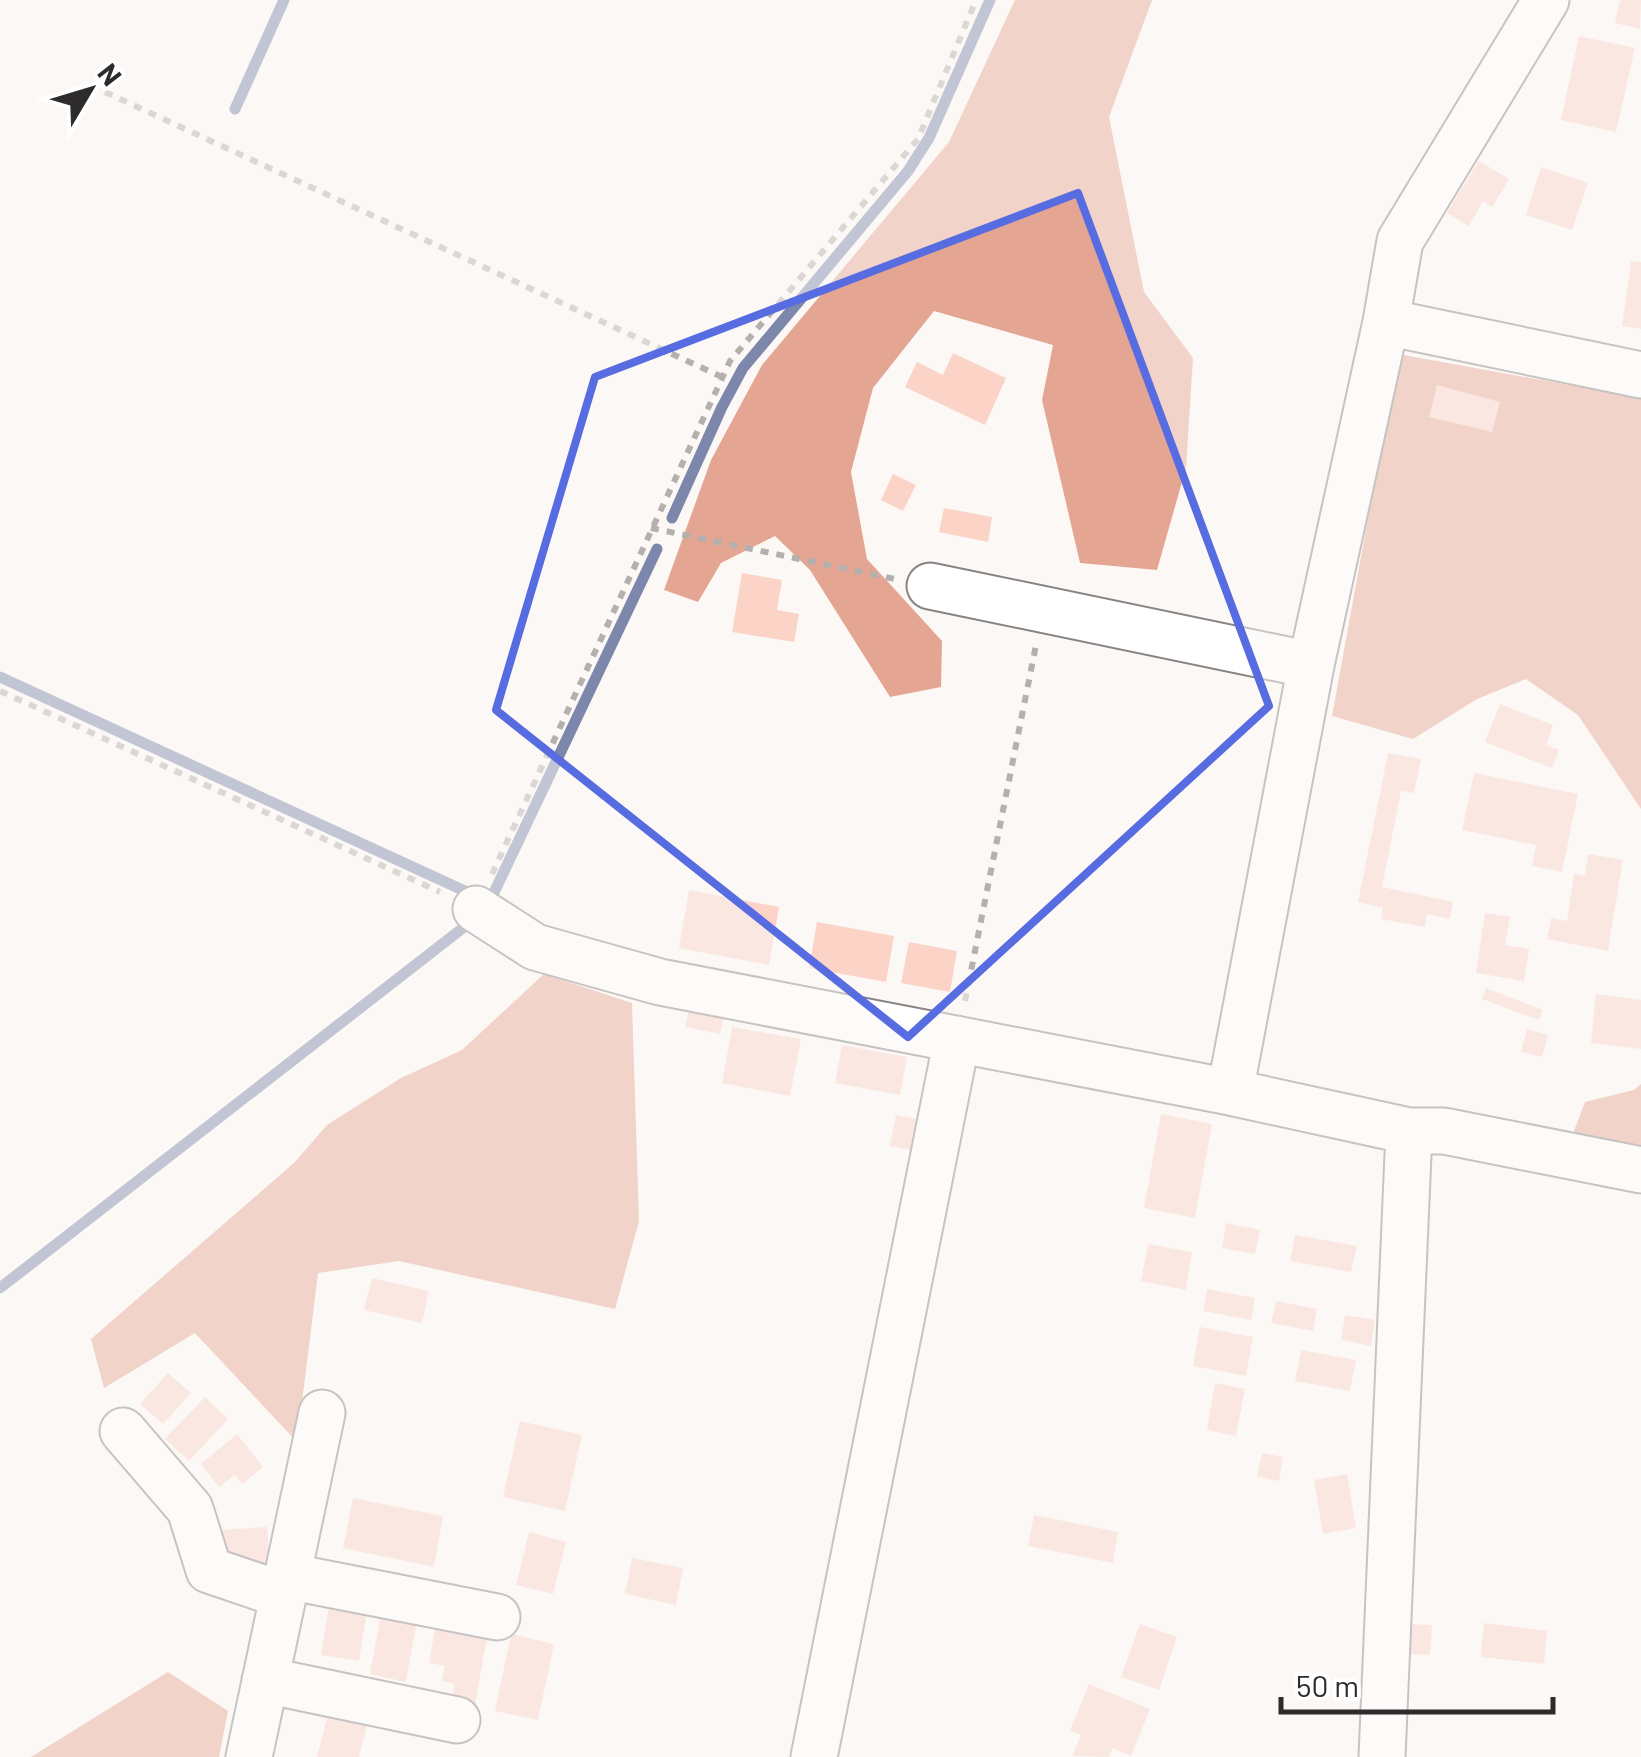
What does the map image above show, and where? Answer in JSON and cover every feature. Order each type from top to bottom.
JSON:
[{"type":"street","points":[[1230,1092],[1311,665],[1400,241],[1546,0]]},
{"type":"street","points":[[1386,322],[1641,376]]},
{"type":"street","points":[[930,586],[1311,665]]},
{"type":"street","points":[[476,908],[535,947],[660,982],[1230,1092],[1409,1132],[1444,1131],[1641,1170]]},
{"type":"street","points":[[814,1757],[957,1039]]},
{"type":"street","points":[[1382,1757],[1409,1132]]},
{"type":"street","points":[[249,1757],[322,1414]]},
{"type":"street","points":[[124,1431],[190,1509],[209,1570],[497,1617]]},
{"type":"street","points":[[265,1680],[457,1720]]},
{"type":"path","points":[[0,690],[476,908],[730,361],[918,139],[976,0]]},
{"type":"path","points":[[104,92],[722,377]]},
{"type":"path","points":[[651,528],[930,586]]},
{"type":"path","points":[[957,1039],[1043,610]]},
{"type":"highlighted area","points":[[1078,193],[1269,706],[908,1037],[496,710],[595,377]]},
{"type":"shaded area","points":[[1015,0],[1152,0],[1109,117],[1144,292],[1193,358],[1186,468],[1157,570],[1080,563],[1042,400],[1053,345],[934,311],[873,388],[851,472],[867,559],[942,641],[941,687],[890,697],[810,570],[775,536],[721,563],[698,602],[664,590],[711,460],[762,365],[949,142]]},
{"type":"shaded area","points":[[1398,354],[1641,398],[1641,809],[1578,715],[1526,679],[1477,699],[1413,739],[1332,716]]},
{"type":"shaded area","points":[[544,974],[632,1003],[639,1221],[615,1309],[399,1261],[318,1273],[297,1442],[195,1333],[104,1388],[91,1339],[294,1163],[327,1125],[401,1078],[462,1050]]},
{"type":"shaded area","points":[[1641,1084],[1641,1151],[1572,1136],[1585,1102],[1634,1090]]},
{"type":"shaded area","points":[[168,1672],[228,1711],[219,1757],[31,1757]]},
{"type":"building","points":[[1620,0],[1641,0],[1640,29],[1615,23]]},
{"type":"building","points":[[1579,36],[1635,48],[1616,132],[1561,120]]},
{"type":"building","points":[[1479,161],[1509,179],[1492,207],[1483,201],[1469,226],[1447,213]]},
{"type":"building","points":[[1541,167],[1588,183],[1572,230],[1526,215]]},
{"type":"building","points":[[1631,261],[1641,262],[1641,329],[1622,326]]},
{"type":"building","points":[[953,353],[1006,378],[985,425],[905,387],[917,362],[943,375]]},
{"type":"building","points":[[1437,385],[1500,402],[1492,432],[1429,417]]},
{"type":"building","points":[[893,474],[916,485],[903,511],[881,500]]},
{"type":"building","points":[[944,508],[992,517],[988,542],[939,532]]},
{"type":"building","points":[[742,573],[782,580],[777,610],[799,614],[794,642],[732,632]]},
{"type":"building","points":[[1500,704],[1553,725],[1546,745],[1559,750],[1552,768],[1485,742]]},
{"type":"building","points":[[1388,753],[1421,759],[1414,793],[1401,791],[1382,887],[1453,902],[1450,919],[1427,914],[1425,927],[1381,919],[1383,908],[1358,902]]},
{"type":"building","points":[[1474,773],[1578,794],[1562,872],[1532,866],[1536,845],[1462,830]]},
{"type":"building","points":[[1588,854],[1623,860],[1608,951],[1547,939],[1551,918],[1567,921],[1574,874],[1585,876]]},
{"type":"building","points":[[689,890],[779,907],[769,965],[679,948]]},
{"type":"building","points":[[1485,913],[1510,917],[1505,945],[1529,949],[1524,981],[1476,973]]},
{"type":"building","points":[[817,922],[894,936],[886,982],[809,968]]},
{"type":"building","points":[[909,942],[957,951],[950,992],[901,983]]},
{"type":"building","points":[[1486,988],[1543,1010],[1539,1020],[1482,999]]},
{"type":"building","points":[[1596,994],[1641,1000],[1641,1049],[1591,1043]]},
{"type":"building","points":[[689,1010],[724,1016],[720,1034],[685,1027]]},
{"type":"building","points":[[732,1027],[801,1039],[790,1096],[722,1083]]},
{"type":"building","points":[[1527,1029],[1548,1035],[1542,1057],[1521,1052]]},
{"type":"building","points":[[842,1045],[907,1057],[900,1095],[835,1083]]},
{"type":"building","points":[[1161,1114],[1212,1124],[1195,1218],[1144,1208]]},
{"type":"building","points":[[896,1115],[928,1121],[923,1152],[890,1146]]},
{"type":"building","points":[[1226,1223],[1260,1230],[1255,1254],[1222,1248]]},
{"type":"building","points":[[1295,1235],[1357,1246],[1351,1272],[1290,1261]]},
{"type":"building","points":[[1148,1244],[1192,1252],[1186,1290],[1141,1281]]},
{"type":"building","points":[[372,1278],[429,1291],[422,1323],[364,1310]]},
{"type":"building","points":[[1207,1289],[1255,1298],[1251,1320],[1203,1311]]},
{"type":"building","points":[[1276,1301],[1317,1309],[1313,1331],[1271,1323]]},
{"type":"building","points":[[1345,1315],[1375,1320],[1371,1346],[1341,1340]]},
{"type":"building","points":[[1200,1327],[1253,1337],[1246,1376],[1193,1366]]},
{"type":"building","points":[[1301,1350],[1356,1360],[1350,1391],[1295,1381]]},
{"type":"building","points":[[168,1373],[191,1393],[163,1424],[140,1404]]},
{"type":"building","points":[[1215,1383],[1245,1389],[1236,1436],[1207,1430]]},
{"type":"building","points":[[205,1397],[228,1419],[189,1461],[165,1439]]},
{"type":"building","points":[[520,1421],[582,1435],[565,1511],[503,1497]]},
{"type":"building","points":[[237,1434],[263,1467],[242,1484],[235,1475],[219,1487],[201,1464]]},
{"type":"building","points":[[1262,1453],[1283,1457],[1279,1481],[1257,1477]]},
{"type":"building","points":[[1347,1474],[1356,1528],[1323,1534],[1314,1480]]},
{"type":"building","points":[[353,1498],[443,1516],[434,1567],[343,1548]]},
{"type":"building","points":[[1034,1515],[1118,1532],[1113,1563],[1028,1546]]},
{"type":"building","points":[[267,1527],[270,1564],[219,1567],[216,1530]]},
{"type":"building","points":[[529,1532],[566,1542],[553,1594],[516,1585]]},
{"type":"building","points":[[632,1558],[683,1568],[676,1605],[625,1594]]},
{"type":"building","points":[[330,1599],[368,1606],[359,1661],[321,1655]]},
{"type":"building","points":[[381,1613],[417,1620],[406,1682],[370,1674]]},
{"type":"building","points":[[436,1623],[488,1632],[475,1705],[451,1701],[454,1684],[442,1681],[445,1666],[429,1663]]},
{"type":"building","points":[[1484,1623],[1547,1631],[1544,1664],[1481,1657]]},
{"type":"building","points":[[1140,1624],[1177,1637],[1159,1690],[1121,1677]]},
{"type":"building","points":[[1407,1624],[1432,1625],[1430,1655],[1406,1654]]},
{"type":"building","points":[[511,1634],[554,1644],[538,1720],[495,1711]]},
{"type":"building","points":[[1089,1684],[1150,1709],[1131,1756],[1113,1748],[1109,1757],[1072,1756],[1081,1735],[1070,1730]]},
{"type":"building","points":[[328,1714],[367,1724],[359,1757],[317,1757]]},
{"type":"waterway","points":[[235,109],[284,0]]},
{"type":"waterway","points":[[672,518],[743,368],[908,171],[929,138],[990,0]]},
{"type":"waterway","points":[[489,903],[657,549]]},
{"type":"waterway","points":[[0,677],[467,892]]},
{"type":"waterway","points":[[0,1288],[468,924]]}]
